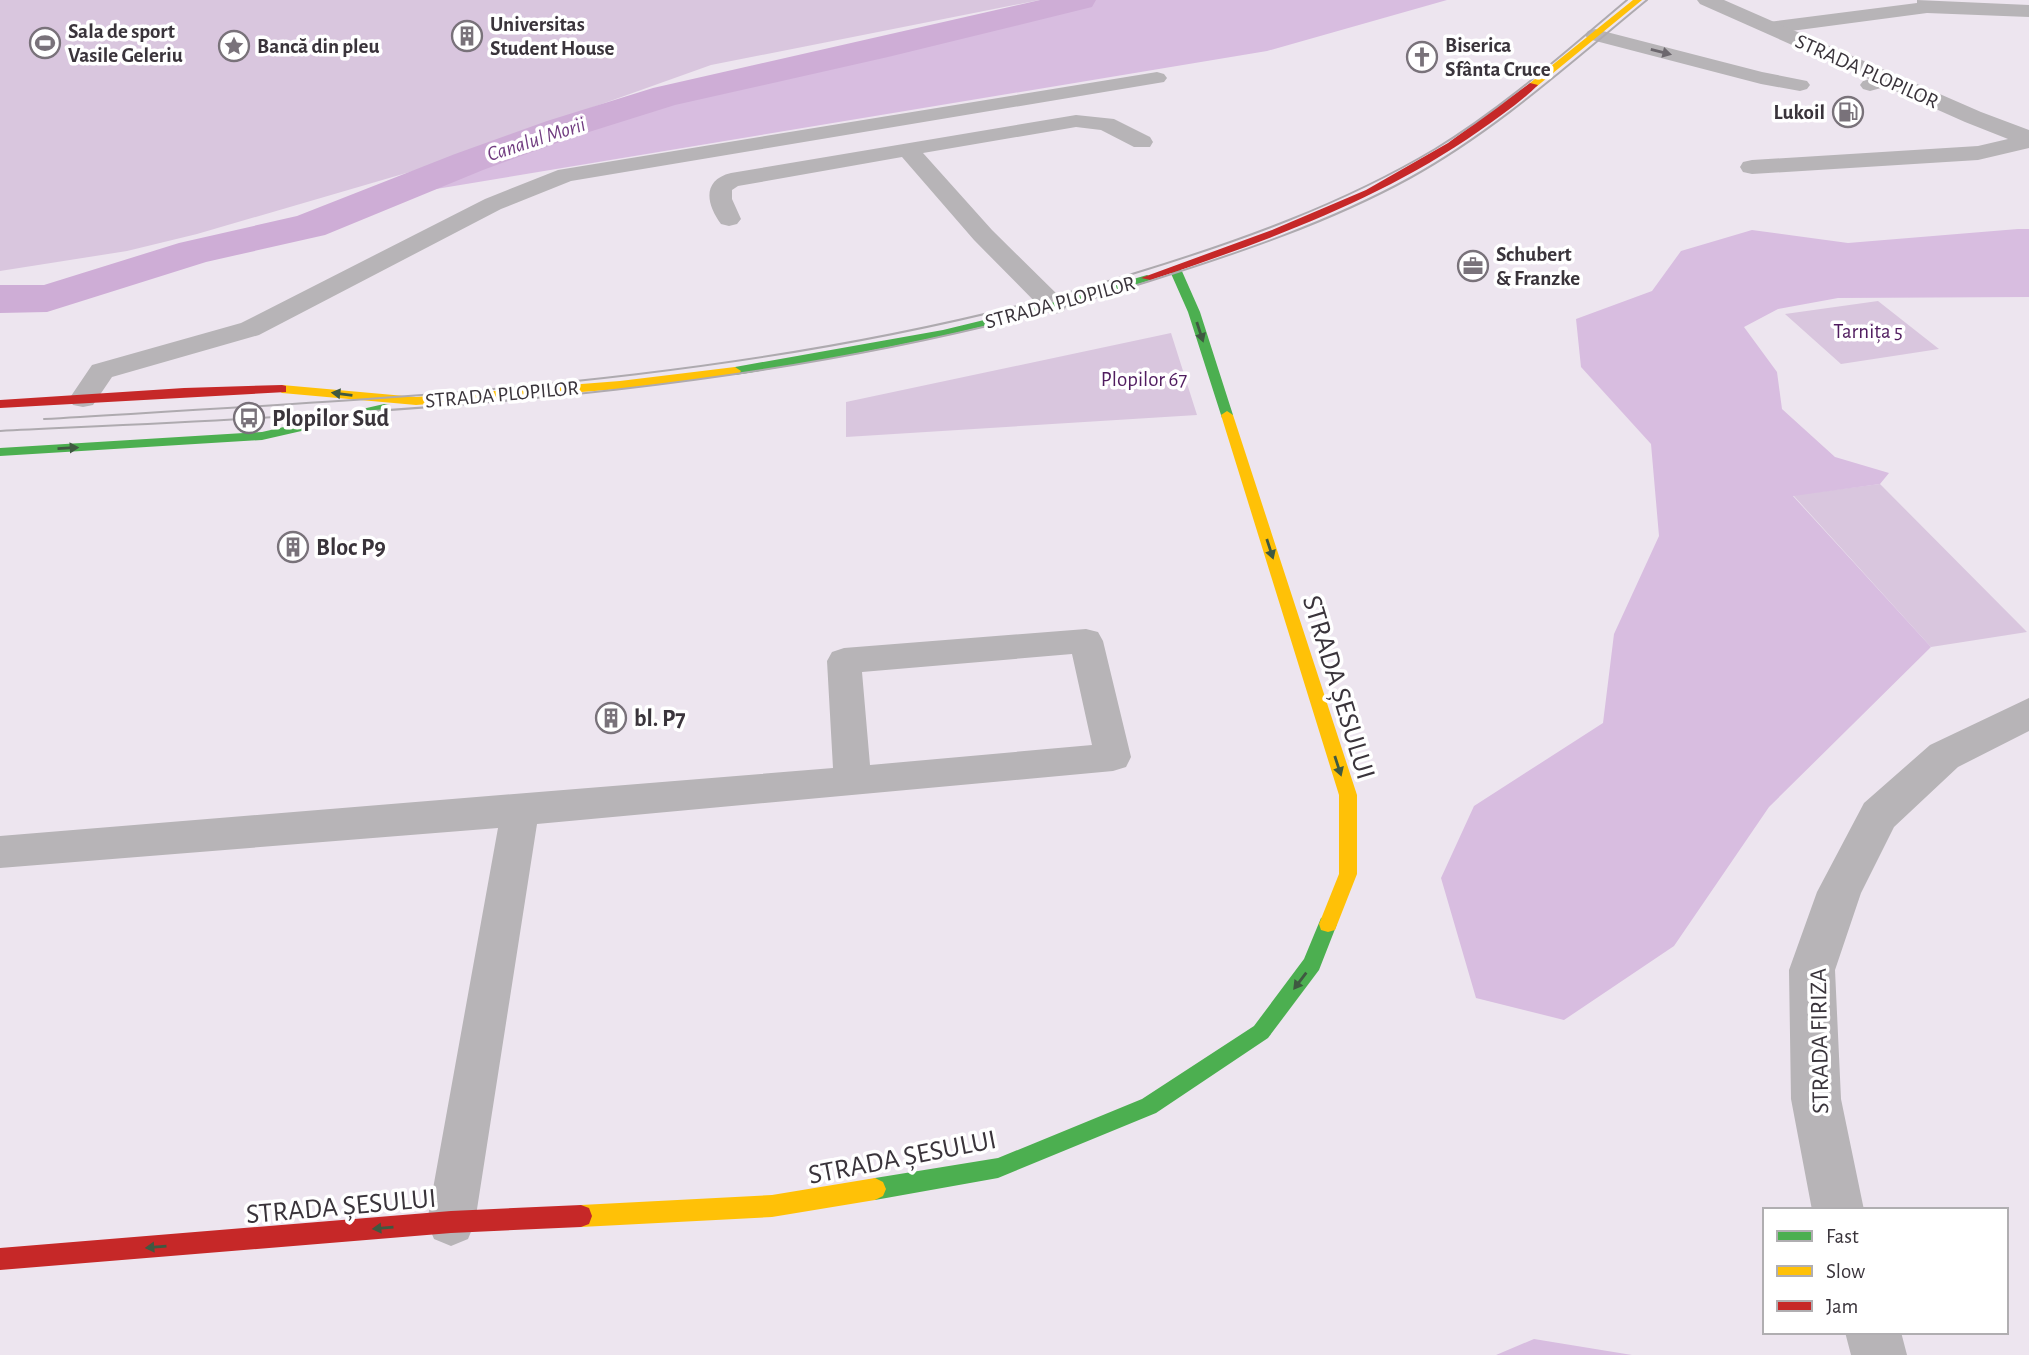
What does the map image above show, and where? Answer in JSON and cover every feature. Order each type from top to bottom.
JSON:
[{"type":"main road","name":"STRADA PLOPILOR","points":[[0,452],[262,436],[410,401],[607,384],[790,362],[917,338],[1054,306],[1175,269],[1262,237],[1396,178],[1472,131],[1638,0]]},
{"type":"main road","name":"STRADA ȘESULUI","points":[[0,1259],[451,1222],[772,1206],[999,1168],[1149,1106],[1261,1032],[1312,964],[1348,874],[1348,796],[1194,312],[1175,269]]},
{"type":"main road","name":"STRADA PLOPILOR","points":[[0,404],[299,389],[410,401]]},
{"type":"street","name":"STRADA PLOPILOR","points":[[1707,0],[1769,27],[1880,82],[2029,140]]},
{"type":"street","points":[[1752,166],[1978,153],[2029,140]]},
{"type":"street","name":"STRADA FIRIZA","points":[[1838,1208],[1816,1099],[1812,970],[1839,892],[1879,815],[1944,756],[2029,713]]},
{"type":"street","points":[[1874,1334],[1879,1355]]},
{"type":"lane","points":[[1769,27],[1926,3],[2029,11]]},
{"type":"lane","points":[[1595,35],[1761,78],[1800,85]]},
{"type":"lane","points":[[83,399],[102,371],[250,329],[493,204],[566,175],[1157,78]]},
{"type":"lane","points":[[729,219],[720,200],[720,188],[732,180],[1076,121],[1106,124],[1142,142]]},
{"type":"lane","points":[[907,149],[983,235],[1054,306]]},
{"type":"lane","points":[[0,852],[520,813],[853,782],[1113,757],[1086,640],[844,661],[853,782]]},
{"type":"lane","points":[[451,1222],[520,813]]},
{"type":"green space","points":[[0,0],[1040,0],[711,65],[420,169],[197,234],[127,251],[0,271]]},
{"type":"green space","name":"Tarnița 5","points":[[1878,301],[1939,349],[1841,364],[1785,314]]},
{"type":"green space","name":"Plopilor 67","points":[[1171,333],[1197,415],[846,437],[846,402]]},
{"type":"green space","points":[[1880,484],[2027,632],[1931,647],[1793,495]]},
{"type":"shaded area","points":[[1093,0],[1447,0],[1267,51],[424,191],[429,183],[667,99]]},
{"type":"shaded area","points":[[2029,229],[2029,297],[1838,298],[1778,309],[1744,327],[1777,372],[1782,409],[1835,457],[1889,473],[1880,484],[1793,496],[1931,647],[1769,807],[1674,946],[1564,1020],[1476,998],[1441,878],[1474,806],[1603,723],[1614,634],[1659,536],[1651,444],[1581,367],[1576,319],[1652,291],[1681,251],[1752,230],[1848,243]]},
{"type":"shaded area","points":[[1534,1339],[1632,1355],[1496,1355]]},
{"type":"waterway","name":"Canalul Morii","points":[[0,299],[47,298],[194,252],[310,226],[469,162],[560,129],[666,96],[888,47],[1080,0]]},
{"type":"tram line","points":[[44,419],[319,402],[593,379],[730,362],[865,340],[999,311],[1210,249],[1363,188],[1461,133],[1534,78],[1627,0]]},
{"type":"tram line","points":[[0,431],[436,407],[581,394],[724,376],[867,352],[1009,321],[1150,281],[1216,259],[1315,223],[1379,194],[1473,139],[1647,0]]},
{"type":"traffic: fast","points":[[1175,269],[1194,312],[1227,415]]},
{"type":"traffic: fast","points":[[735,371],[943,333],[1046,308],[1147,278]]},
{"type":"traffic: fast","points":[[0,452],[262,436],[384,408]]},
{"type":"traffic: fast","points":[[875,1189],[998,1168],[1149,1106],[1261,1032],[1312,964],[1328,924]]},
{"type":"traffic: slow","points":[[1533,85],[1638,0]]},
{"type":"traffic: slow","points":[[282,389],[416,401],[620,385],[735,371]]},
{"type":"traffic: slow","points":[[1227,415],[1348,795],[1348,874],[1328,924]]},
{"type":"traffic: slow","points":[[581,1216],[772,1206],[875,1189]]},
{"type":"traffic: jam","points":[[1147,278],[1276,233],[1370,192],[1452,145],[1533,85]]},
{"type":"traffic: jam","points":[[0,404],[184,392],[282,389]]},
{"type":"traffic: jam","points":[[0,1259],[451,1222],[581,1216]]},
{"type":"place","name":"Universitas Student House","points":[[467,36]]},
{"type":"place","name":"Sala de sport Vasile Geleriu","points":[[45,43]]},
{"type":"place","name":"Bancă din pleu","points":[[234,46]]},
{"type":"place","name":"Biserica Sfânta Cruce","points":[[1422,57]]},
{"type":"place","name":"Lukoil","points":[[1848,112]]},
{"type":"place","name":"Schubert & Franzke","points":[[1473,266]]},
{"type":"place","name":"Plopilor Sud","points":[[249,418]]},
{"type":"place","name":"Bloc P9","points":[[293,547]]},
{"type":"place","name":"bl. P7","points":[[611,718]]}]
